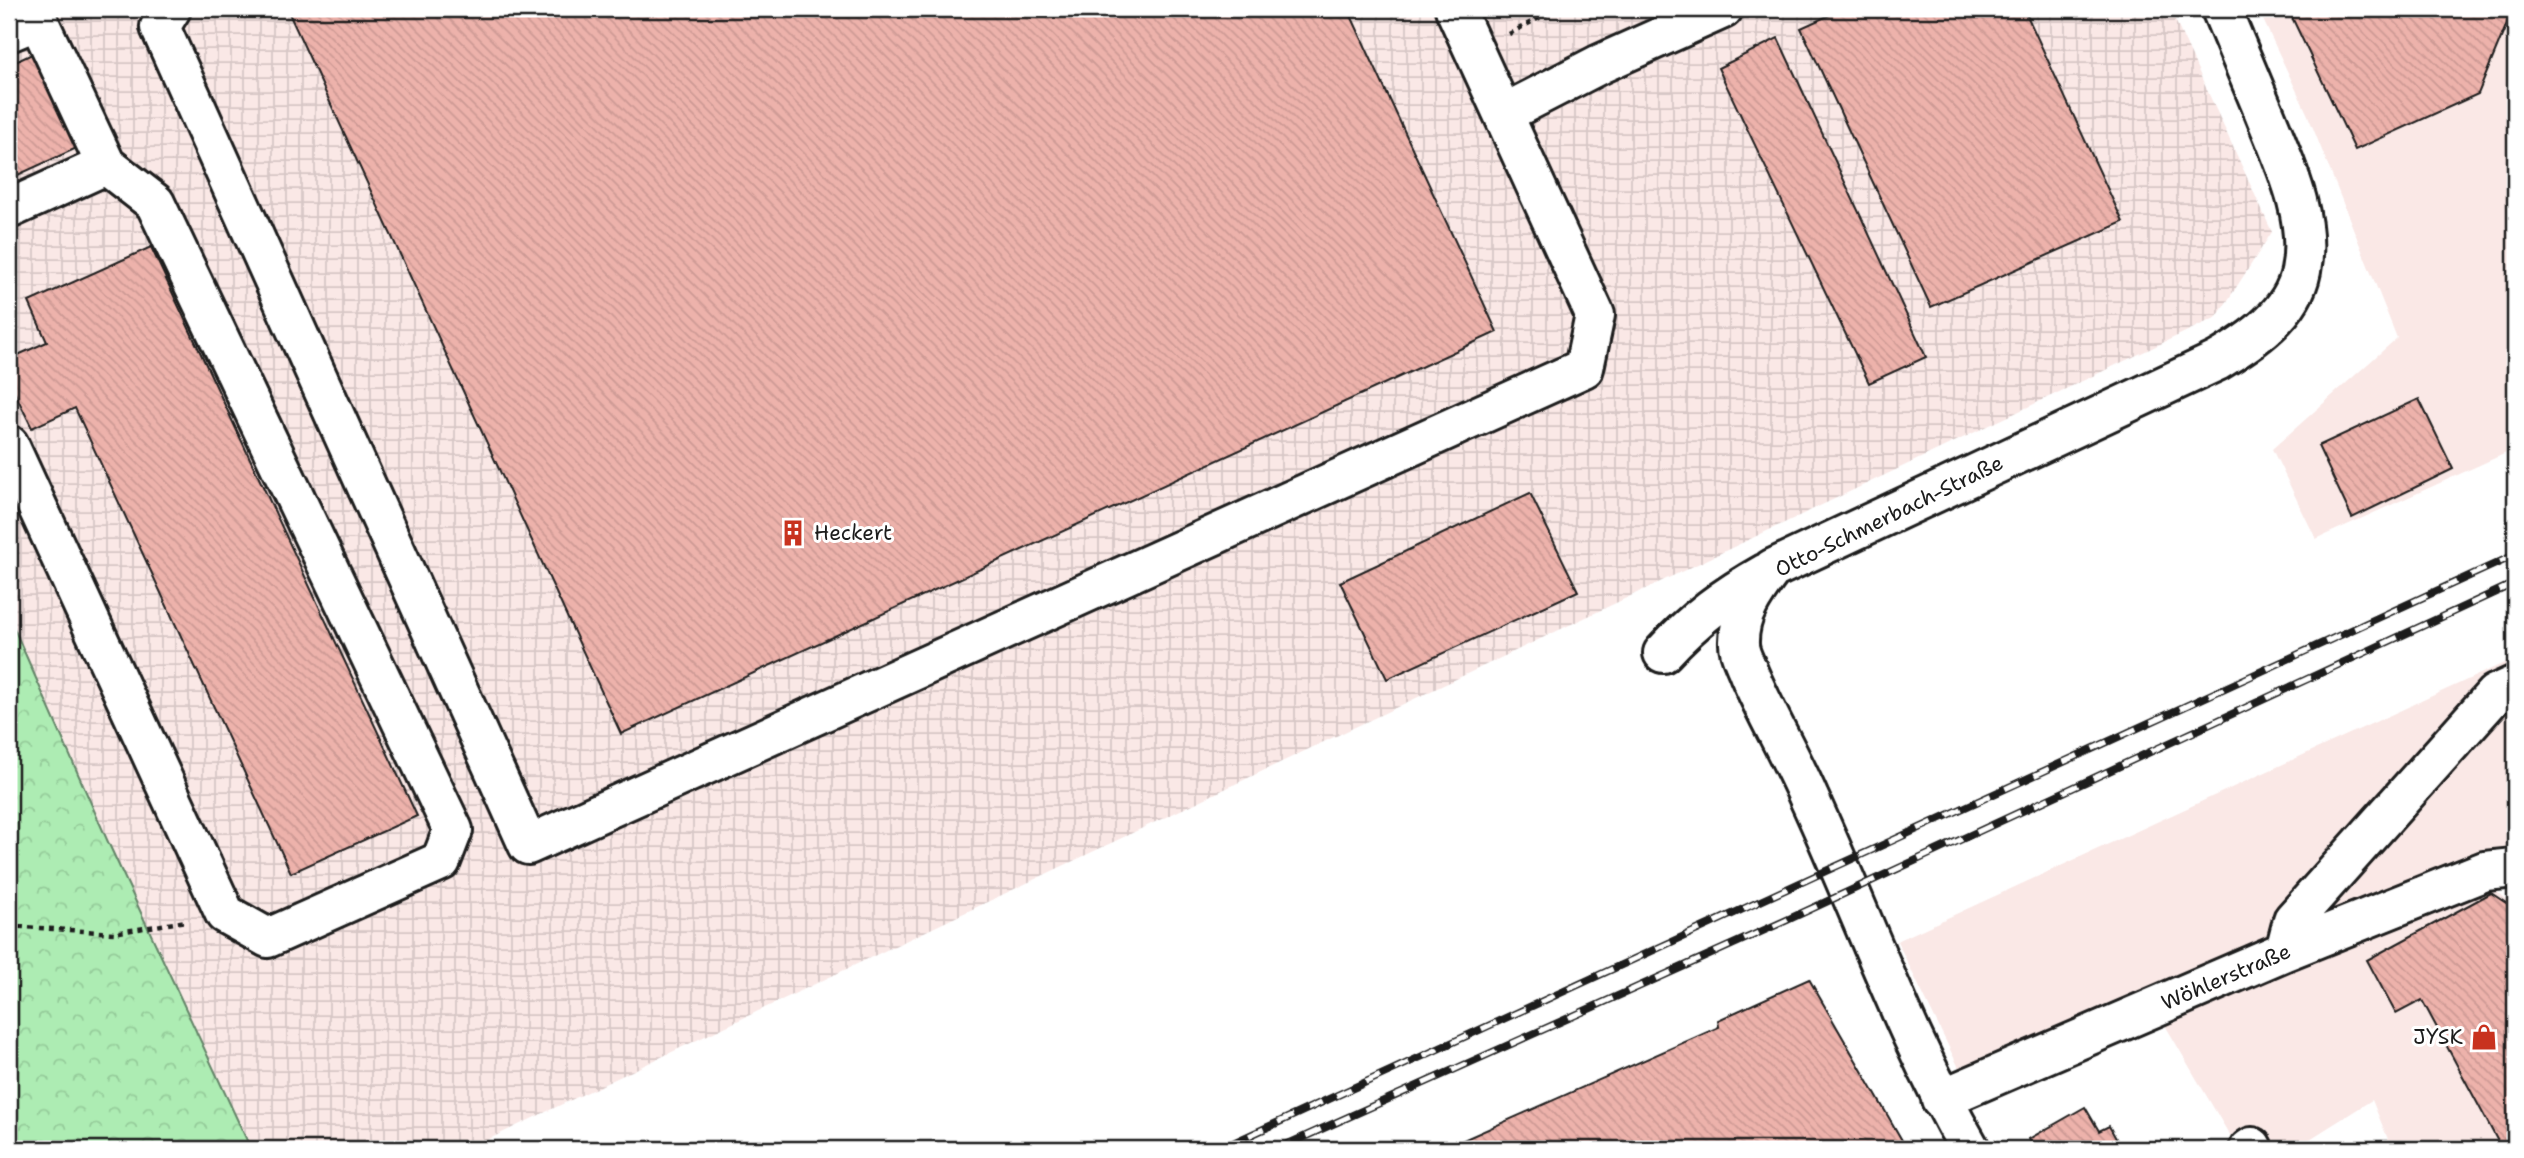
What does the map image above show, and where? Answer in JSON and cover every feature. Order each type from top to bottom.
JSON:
[{"type":"street","points":[[171,9],[160,27],[528,845],[1584,368],[1595,315],[1455,9]]},
{"type":"street","points":[[1503,114],[1600,64],[1723,9]]},
{"type":"street","name":"Otto-Schmerbach-Straße","points":[[1970,1149],[1941,1099],[1886,979],[1809,797],[1755,689],[1738,647],[1740,625],[1748,601],[1772,569],[2217,361],[2251,341],[2286,306],[2301,272],[2304,240],[2295,194],[2221,9]]},
{"type":"street","points":[[9,445],[225,914],[268,938],[440,861],[453,830],[155,203],[106,165],[28,20]]},
{"type":"street","points":[[9,209],[106,165]]},
{"type":"street","points":[[1663,653],[1702,615],[1732,592],[1772,569]]},
{"type":"street","points":[[2286,951],[2293,920],[2495,694],[2515,685]]},
{"type":"street","name":"Wöhlerstraße","points":[[1941,1099],[2286,951],[2485,871],[2515,868]]},
{"type":"path","points":[[1475,52],[1556,9]]},
{"type":"path","points":[[9,926],[114,933],[225,914]]},
{"type":"shaded area","points":[[9,9],[2170,9],[2272,232],[2217,317],[468,1149],[251,1149],[108,842],[9,617]]},
{"type":"shaded area","points":[[2258,9],[2515,9],[2515,449],[2316,539],[2272,449],[2397,338],[2307,113]]},
{"type":"shaded area","points":[[2515,658],[2515,857],[1960,1070],[1897,941]]},
{"type":"shaded area","points":[[2493,889],[2515,907],[2515,1149],[2392,1149],[2372,1100],[2294,1149],[2239,1149],[2162,1020]]},
{"type":"green space","points":[[9,617],[108,842],[251,1149],[9,1149]]},
{"type":"building","name":"Heckert","points":[[287,9],[1348,9],[1497,332],[621,734]]},
{"type":"building","points":[[1843,9],[2024,9],[2123,222],[1931,307],[1801,28]]},
{"type":"building","points":[[2288,9],[2513,9],[2478,94],[2355,150]]},
{"type":"building","points":[[1778,38],[1926,357],[1869,383],[1718,68]]},
{"type":"building","points":[[34,53],[79,147],[9,179],[9,65]]},
{"type":"building","points":[[151,247],[417,816],[291,873],[75,408],[32,428],[9,381],[9,359],[47,342],[29,302]]},
{"type":"building","points":[[2419,399],[2453,469],[2352,518],[2318,446]]},
{"type":"building","points":[[1530,493],[1578,591],[1387,679],[1340,582]]},
{"type":"building","points":[[2491,893],[2515,909],[2515,1149],[2502,1149],[2422,1000],[2396,1014],[2367,960]]},
{"type":"building","points":[[1809,979],[1907,1149],[1443,1149],[1719,1027],[1718,1020]]},
{"type":"building","points":[[2085,1107],[2099,1131],[2109,1126],[2122,1149],[2034,1149],[2029,1139]]},
{"type":"railway","points":[[1220,1149],[2515,555]]},
{"type":"railway","points":[[1277,1149],[1787,920],[2515,583]]},
{"type":"place","name":"Heckert","points":[[793,533]]},
{"type":"place","name":"JYSK","points":[[2484,1037]]}]
